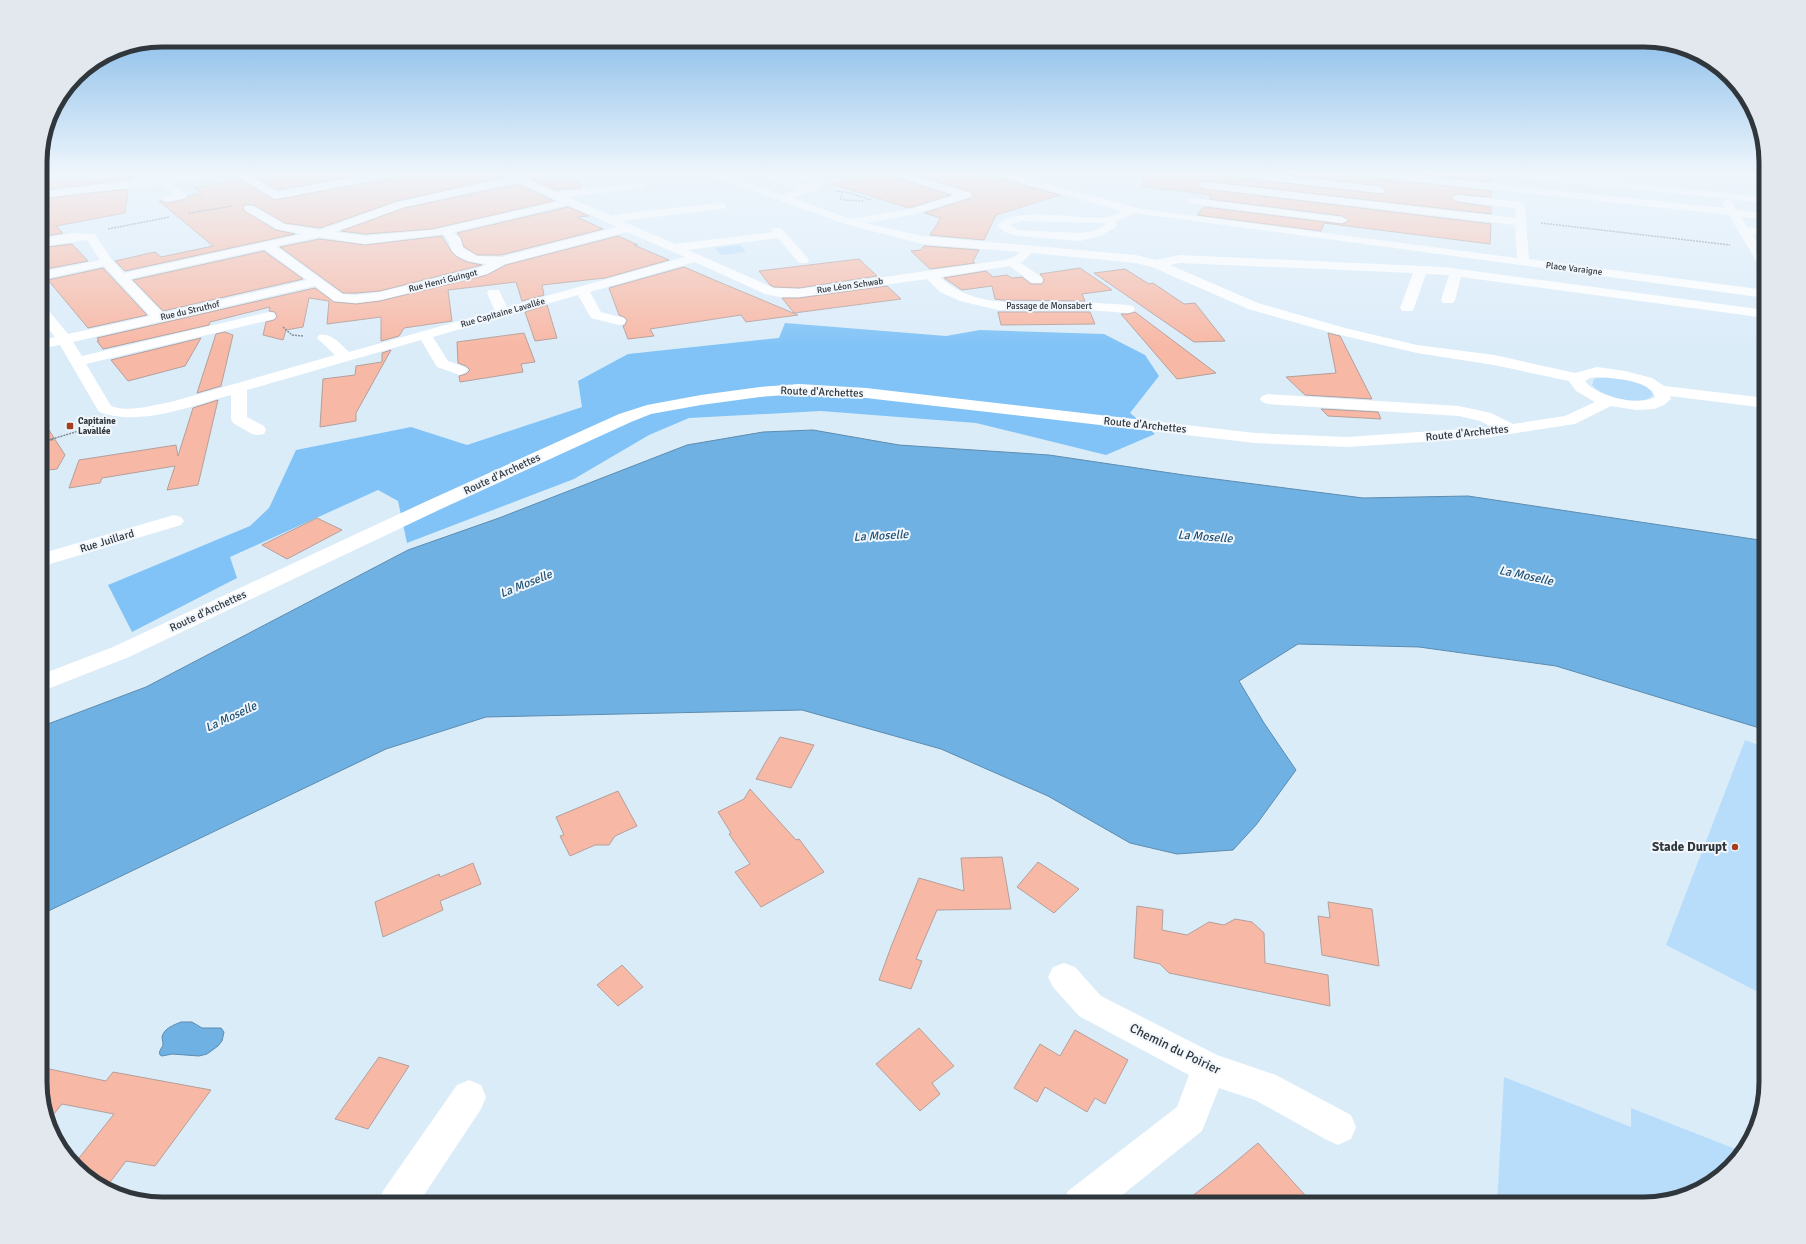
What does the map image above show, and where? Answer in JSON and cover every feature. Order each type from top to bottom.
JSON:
[{"type":"street","points":[[301,230],[365,240],[445,230]]},
{"type":"street","points":[[121,277],[268,246],[328,230]]},
{"type":"street","points":[[445,230],[454,238],[458,250],[474,259],[501,261]]},
{"type":"street","name":"Rue Henri Guingot","points":[[268,246],[339,298],[356,299],[374,297],[483,271],[501,261],[620,230]]},
{"type":"street","name":"Rue Léon Schwab","points":[[633,230],[770,291],[780,293],[799,293],[1012,262],[1023,258],[1029,249]]},
{"type":"street","points":[[882,230],[922,240],[1116,257],[1156,264],[1254,306],[1341,331],[1416,349],[1508,362],[1578,378],[1584,374],[1611,372],[1641,380],[1660,390],[1759,402]]},
{"type":"street","points":[[1009,230],[1016,233],[1080,236],[1096,234],[1103,230]]},
{"type":"street","points":[[1200,230],[1332,242]]},
{"type":"street","points":[[1265,230],[1332,242]]},
{"type":"street","points":[[1332,242],[1337,230]]},
{"type":"street","points":[[1521,230],[1523,263]]},
{"type":"street","points":[[1743,230],[1759,249]]},
{"type":"street","points":[[1744,230],[1759,231]]},
{"type":"street","points":[[675,248],[779,232],[803,260]]},
{"type":"street","points":[[47,242],[88,236],[107,262],[160,318]]},
{"type":"street","name":"Place Varaigne","points":[[1332,242],[1504,265],[1647,288],[1759,294]]},
{"type":"street","name":"Rue Capitaine Lavallée","points":[[121,414],[173,406],[696,258]]},
{"type":"street","points":[[1156,264],[1180,259],[1421,270],[1647,288],[1759,312]]},
{"type":"street","points":[[47,275],[107,262]]},
{"type":"street","points":[[1012,262],[1037,280]]},
{"type":"street","name":"Place Varaigne","points":[[1504,265],[1523,263],[1647,288]]},
{"type":"street","points":[[1407,308],[1421,270]]},
{"type":"street","points":[[1448,300],[1456,273]]},
{"type":"street","name":"Passage de Monsabert","points":[[931,275],[945,289],[958,295],[998,306],[1086,306],[1128,309]]},
{"type":"street","name":"Rue du Struthof","points":[[47,343],[316,282]]},
{"type":"street","points":[[582,290],[596,315],[619,321]]},
{"type":"street","points":[[494,293],[503,313]]},
{"type":"street","points":[[78,362],[269,316]]},
{"type":"street","points":[[47,318],[64,339],[105,409],[121,414]]},
{"type":"street","points":[[424,335],[442,364],[460,370]]},
{"type":"street","points":[[324,338],[346,357]]},
{"type":"street","points":[[1578,378],[1578,384],[1589,393],[1609,401],[1627,405],[1655,404],[1663,399],[1663,395],[1660,390]]},
{"type":"street","points":[[239,387],[239,419],[258,430]]},
{"type":"street","name":"Route d'Archettes","points":[[47,681],[121,652],[441,502],[625,418],[647,410],[700,400],[760,392],[799,389],[858,393],[1255,438],[1347,442],[1484,433],[1569,420],[1609,401]]},
{"type":"street","points":[[1268,398],[1459,411],[1485,417],[1511,429]]},
{"type":"street","name":"Rue Juillard","points":[[47,559],[174,521]]},
{"type":"street","name":"Chemin du Poirier","points":[[1064,977],[1090,1006],[1209,1068],[1264,1087],[1338,1127]]},
{"type":"street","points":[[1090,1197],[1190,1119],[1209,1068]]},
{"type":"street","points":[[401,1197],[469,1097]]},
{"type":"path","points":[[88,236],[114,230]]},
{"type":"path","points":[[1597,230],[1759,249]]},
{"type":"path","points":[[47,441],[69,435],[121,414]]},
{"type":"shaded area","points":[[740,245],[746,252],[721,255],[715,248]]},
{"type":"shaded area","points":[[785,323],[946,336],[980,330],[1104,334],[1145,355],[1159,376],[1130,413],[1155,434],[1106,455],[976,423],[821,411],[689,418],[649,435],[574,479],[407,543],[398,501],[378,490],[230,557],[237,578],[132,632],[108,585],[250,526],[269,508],[296,450],[411,427],[467,445],[582,407],[578,381],[628,354],[779,338]]},
{"type":"shaded area","points":[[1607,377],[1626,379],[1640,383],[1651,390],[1653,395],[1648,399],[1632,401],[1613,397],[1592,385],[1594,379]]},
{"type":"shaded area","name":"Stade Durupt","points":[[1745,740],[1759,745],[1759,992],[1666,945]]},
{"type":"shaded area","points":[[1504,1077],[1631,1127],[1631,1108],[1737,1150],[1720,1168],[1708,1178],[1688,1188],[1659,1196],[1497,1197]]},
{"type":"water","name":"La Moselle","points":[[813,430],[899,445],[1049,455],[1184,475],[1363,498],[1468,496],[1759,540],[1759,728],[1556,666],[1419,647],[1298,644],[1239,681],[1264,723],[1296,770],[1256,825],[1233,850],[1177,854],[1130,843],[1048,796],[941,749],[802,710],[486,717],[386,749],[47,912],[47,724],[146,687],[408,550],[499,518],[687,445],[763,432]]},
{"type":"water","points":[[181,1022],[192,1022],[202,1028],[221,1028],[224,1032],[222,1041],[207,1054],[199,1056],[172,1054],[160,1055],[163,1044],[163,1034],[170,1027]]},
{"type":"building","points":[[47,230],[60,230],[63,233],[47,236]]},
{"type":"building","points":[[194,230],[276,230],[295,234],[125,271],[115,261],[155,252],[161,257],[213,246]]},
{"type":"building","points":[[344,230],[418,230],[365,234],[341,231]]},
{"type":"building","points":[[470,230],[599,230],[501,255],[477,255],[464,247],[461,238],[457,233]]},
{"type":"building","points":[[933,230],[989,230],[984,240],[930,235]]},
{"type":"building","points":[[1380,230],[1491,230],[1490,244]]},
{"type":"building","points":[[442,236],[451,251],[457,257],[467,262],[482,265],[380,291],[356,293],[343,293],[280,247],[320,239],[365,245]]},
{"type":"building","points":[[618,236],[638,245],[634,245],[669,260],[605,278],[542,285],[544,295],[522,301],[516,282],[448,290],[452,321],[404,328],[399,336],[381,341],[381,317],[327,324],[329,301],[309,298],[303,327],[286,330],[283,340],[263,335],[266,322],[274,320],[277,317],[275,312],[269,311],[270,307],[210,322],[209,325],[103,349],[97,341],[99,341],[97,338],[315,288],[334,302],[356,304],[380,301],[487,275],[506,265]]},
{"type":"building","points":[[72,244],[88,261],[47,269],[47,247]]},
{"type":"building","points":[[924,246],[979,250],[973,261],[975,263],[930,269],[911,251],[921,250]]},
{"type":"building","points":[[264,251],[303,279],[163,311],[133,280]]},
{"type":"building","points":[[859,259],[877,276],[799,288],[774,287],[770,285],[759,271]]},
{"type":"building","points":[[684,267],[798,315],[746,322],[741,315],[650,329],[654,336],[628,339],[623,326],[627,320],[619,315],[609,288]]},
{"type":"building","points":[[103,268],[147,315],[88,328],[48,280]]},
{"type":"building","points":[[1080,268],[1112,290],[1082,294],[1085,301],[1003,300],[995,299],[992,286],[962,290],[944,278],[986,271],[993,277],[1007,275],[1012,278],[1022,277],[1031,284],[1042,284],[1044,280],[1040,274]]},
{"type":"building","points":[[1125,269],[1149,284],[1153,283],[1184,304],[1195,303],[1225,341],[1194,342],[1094,273]]},
{"type":"building","points":[[887,286],[901,299],[794,313],[782,298],[799,298]]},
{"type":"building","points":[[547,305],[557,338],[535,341],[525,312]]},
{"type":"building","points":[[998,312],[1090,312],[1095,324],[1001,325]]},
{"type":"building","points":[[1135,312],[1216,373],[1177,379],[1121,314]]},
{"type":"building","points":[[225,332],[233,335],[221,386],[197,393],[216,334]]},
{"type":"building","points":[[524,333],[535,362],[521,364],[523,372],[460,382],[459,376],[466,374],[470,370],[466,366],[458,363],[457,342]]},
{"type":"building","points":[[1328,333],[1340,336],[1372,399],[1305,395],[1286,377],[1336,373]]},
{"type":"building","points":[[201,338],[185,366],[128,381],[111,360]]},
{"type":"building","points":[[391,350],[356,413],[356,421],[320,427],[323,379],[355,375],[356,366],[382,362],[382,353]]},
{"type":"building","points":[[218,400],[198,485],[167,490],[175,466],[102,478],[100,483],[69,488],[79,460],[176,445],[178,456],[193,408]]},
{"type":"building","points":[[1321,409],[1378,412],[1381,419],[1328,416]]},
{"type":"building","points":[[47,427],[65,455],[57,469],[47,470]]},
{"type":"building","points":[[317,518],[342,530],[287,559],[262,545]]},
{"type":"building","points":[[780,737],[814,745],[791,788],[756,779]]},
{"type":"building","points":[[750,789],[796,840],[799,839],[824,872],[761,907],[735,872],[750,864],[729,834],[731,833],[718,812],[744,799]]},
{"type":"building","points":[[618,791],[637,826],[615,836],[609,845],[595,845],[570,856],[560,836],[564,835],[556,817]]},
{"type":"building","points":[[1002,857],[1011,909],[937,910],[916,959],[922,961],[911,989],[879,980],[919,878],[964,891],[961,858]]},
{"type":"building","points":[[1038,862],[1079,889],[1054,913],[1017,887]]},
{"type":"building","points":[[473,863],[481,884],[440,901],[443,910],[383,937],[375,902],[439,874],[440,877]]},
{"type":"building","points":[[1328,902],[1372,909],[1379,966],[1322,955],[1318,916],[1330,918]]},
{"type":"building","points":[[1137,906],[1163,910],[1162,930],[1187,935],[1209,922],[1224,925],[1235,919],[1252,922],[1264,933],[1265,963],[1328,975],[1330,1006],[1169,973],[1160,964],[1134,958]]},
{"type":"building","points":[[622,965],[643,987],[618,1006],[597,985]]},
{"type":"building","points":[[919,1028],[954,1066],[932,1083],[940,1094],[920,1111],[876,1064]]},
{"type":"building","points":[[1075,1030],[1128,1060],[1105,1104],[1095,1098],[1087,1112],[1045,1087],[1037,1102],[1014,1088],[1040,1044],[1060,1056]]},
{"type":"building","points":[[379,1057],[409,1066],[368,1129],[335,1119]]},
{"type":"building","points":[[47,1068],[106,1081],[113,1072],[211,1090],[155,1166],[126,1161],[109,1184],[98,1178],[78,1159],[114,1114],[62,1104],[52,1116],[47,1090]]},
{"type":"building","points":[[1258,1143],[1307,1197],[1191,1197]]},
{"type":"place","name":"Capitaine Lavallée","points":[[70,426]]},
{"type":"place","name":"Stade Durupt","points":[[1735,847]]}]
